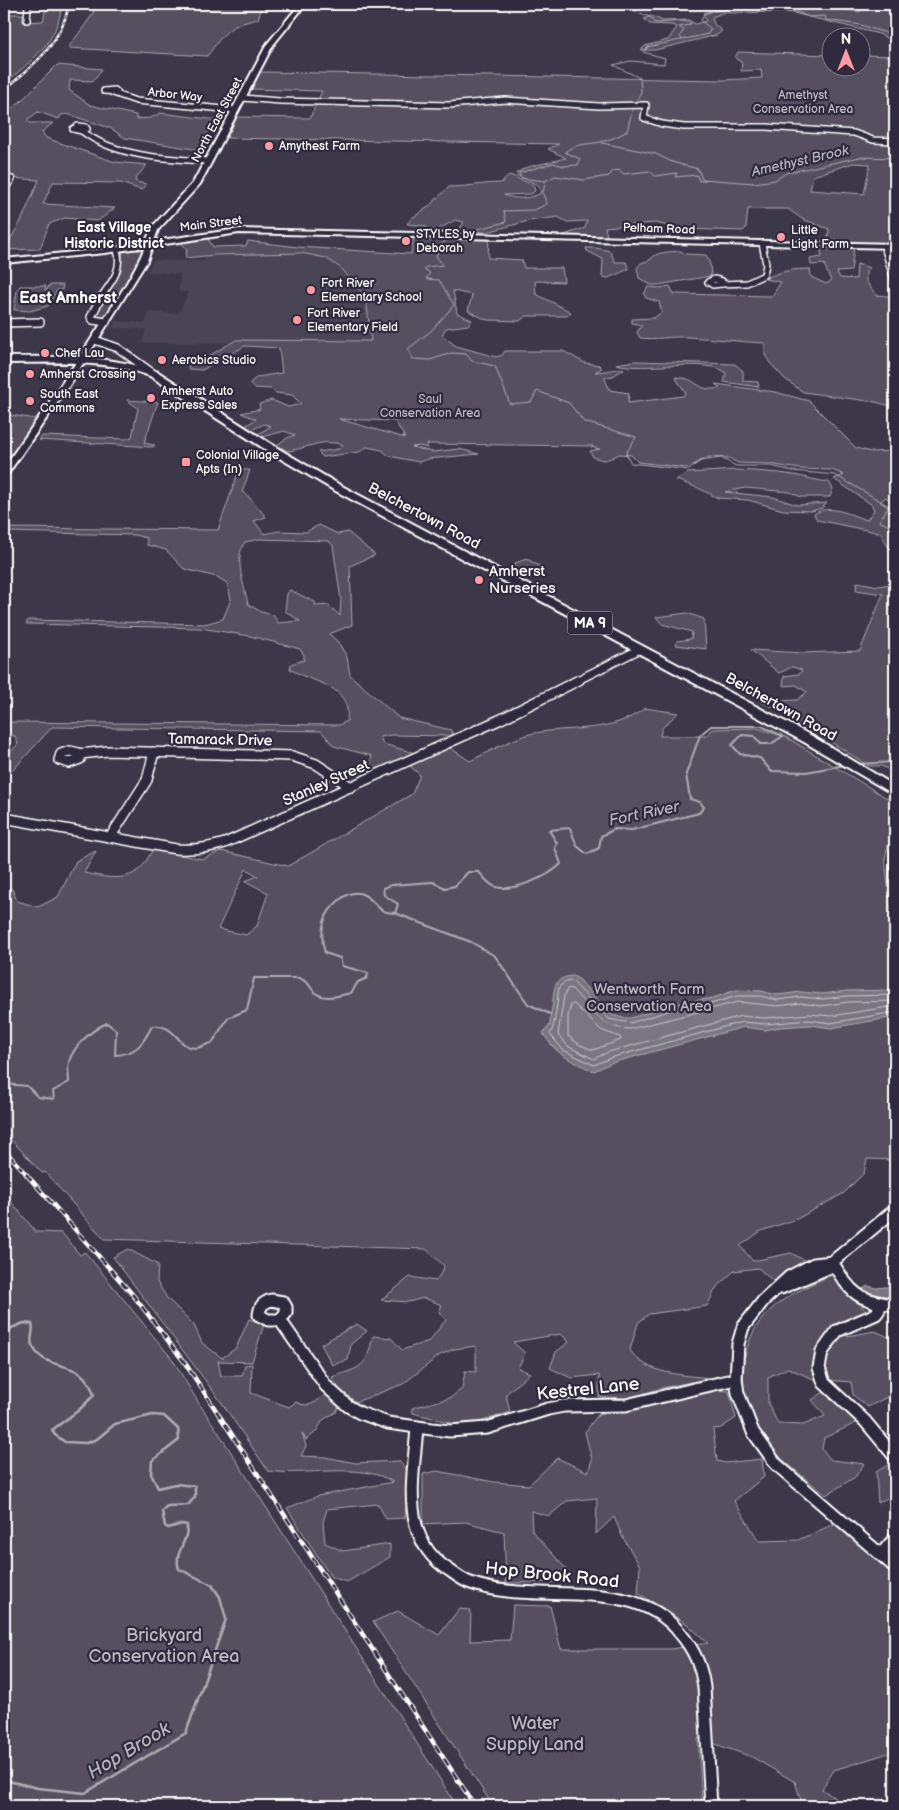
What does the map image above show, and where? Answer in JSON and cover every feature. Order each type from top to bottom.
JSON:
[{"type":"highway","name":"MA 9","points":[[4,360],[81,361]]},
{"type":"highway","name":"Belchertown Road","points":[[81,361],[124,363],[154,374],[336,487],[640,649],[844,760],[895,791]]},
{"type":"main road","name":"North East Street","points":[[4,473],[95,340],[143,262],[155,229],[186,195],[208,161],[270,44],[303,4]]},
{"type":"main road","name":"Main Street","points":[[4,261],[117,250],[239,231],[422,234]]},
{"type":"main road","name":"Pelham Road","points":[[422,234],[895,246]]},
{"type":"street","points":[[27,20],[28,4]]},
{"type":"street","name":"Arbor Way","points":[[113,94],[136,101],[235,110]]},
{"type":"street","points":[[242,98],[280,101],[449,105],[504,100],[599,106],[638,104],[646,105],[644,118],[662,124],[703,127],[766,126],[854,133],[873,140],[895,141]]},
{"type":"street","points":[[82,131],[90,138],[119,148],[177,159],[208,161]]},
{"type":"street","points":[[4,191],[12,179]]},
{"type":"street","points":[[722,284],[745,283],[763,275],[766,270],[762,243]]},
{"type":"street","points":[[884,246],[895,284]]},
{"type":"street","points":[[106,322],[93,320],[91,317],[119,269],[120,258],[117,250]]},
{"type":"street","points":[[4,323],[40,322]]},
{"type":"street","name":"Belchertown Road","points":[[95,340],[103,341],[114,347],[154,374]]},
{"type":"street","name":"Stanley Street","points":[[4,818],[183,850],[208,848],[233,839],[499,720],[640,649]]},
{"type":"street","name":"Tamarack Drive","points":[[80,754],[108,751],[292,756],[309,761],[327,770],[351,787]]},
{"type":"street","points":[[111,836],[148,777],[154,752]]},
{"type":"street","points":[[895,853],[895,878]]},
{"type":"street","points":[[895,1210],[824,1270],[778,1289],[763,1300],[743,1327],[737,1357],[736,1379],[742,1407],[748,1421],[762,1447],[776,1464],[895,1567]]},
{"type":"street","points":[[832,1262],[849,1288],[862,1300],[895,1305]]},
{"type":"street","points":[[878,1303],[878,1313],[849,1324],[833,1335],[822,1352],[818,1369],[824,1383],[865,1420],[895,1457]]},
{"type":"street","name":"Kestrel Lane","points":[[280,1320],[326,1386],[340,1400],[360,1413],[373,1418],[417,1427],[450,1430],[488,1428],[548,1409],[573,1405],[626,1405],[736,1379]]},
{"type":"street","name":"Hop Brook Road","points":[[417,1427],[413,1501],[416,1524],[419,1536],[428,1552],[444,1568],[466,1582],[496,1590],[601,1596],[632,1602],[660,1615],[684,1636],[693,1649],[703,1677],[711,1806]]},
{"type":"street","points":[[881,1554],[895,1538]]},
{"type":"shaded area","name":"Fort River Elementary School","points":[[204,251],[412,256],[417,342],[142,343],[146,329],[112,328],[116,321],[145,323],[150,312],[178,314],[189,292],[179,292],[180,274],[147,272],[154,260],[205,261]]},
{"type":"green space","points":[[47,4],[62,4],[60,18],[55,30],[42,50],[4,84],[4,14],[23,14],[23,22],[43,21]]},
{"type":"green space","points":[[93,4],[263,4],[258,19],[233,27],[223,35],[207,56],[68,48],[93,14]]},
{"type":"green space","points":[[743,4],[802,4],[860,12],[863,7],[895,4],[895,42],[872,32],[872,28],[854,28],[789,12],[722,13],[712,17],[714,24],[722,31],[717,35],[655,50],[641,50],[645,46],[668,40],[677,27],[650,24],[644,19],[651,16],[663,21],[689,20],[695,24],[706,21],[703,13]]},
{"type":"green space","name":"Amethyst Conservation Area","points":[[738,52],[822,55],[822,78],[872,78],[872,55],[895,56],[895,244],[827,243],[829,229],[802,219],[788,209],[748,209],[746,228],[743,231],[683,229],[655,223],[605,227],[607,236],[561,236],[585,228],[587,221],[567,222],[558,217],[528,221],[487,232],[458,231],[464,222],[455,220],[437,230],[426,231],[426,226],[407,224],[449,187],[501,183],[510,175],[533,185],[535,191],[531,194],[504,195],[513,198],[523,198],[541,193],[538,185],[518,176],[516,173],[528,167],[566,158],[548,149],[559,144],[227,138],[237,117],[310,118],[322,91],[250,89],[260,72],[723,80],[762,78],[761,70],[741,71],[742,63],[735,58]],"holes":[[[853,163],[870,164],[864,194],[810,190],[813,176]]]},
{"type":"green space","points":[[57,65],[102,69],[93,81],[70,80],[69,90],[90,105],[136,115],[136,119],[151,118],[160,113],[218,120],[205,136],[200,150],[125,138],[110,128],[67,114],[61,115],[59,119],[38,112],[27,120],[30,123],[53,123],[42,132],[46,138],[115,162],[147,165],[135,179],[136,182],[146,184],[142,190],[120,183],[53,182],[43,204],[115,208],[98,221],[65,218],[49,224],[40,249],[4,250],[21,221],[39,180],[10,178],[4,187],[4,115]]},
{"type":"green space","name":"Saul Conservation Area","points":[[414,235],[489,237],[488,258],[522,260],[524,268],[562,268],[564,282],[535,281],[536,294],[571,312],[567,316],[526,316],[520,321],[487,320],[468,311],[472,295],[453,291],[457,313],[472,320],[468,325],[446,328],[442,335],[456,346],[496,357],[502,355],[505,351],[563,351],[585,363],[599,365],[602,368],[595,372],[624,369],[613,376],[604,377],[610,390],[629,393],[628,403],[683,396],[686,393],[675,377],[688,379],[708,389],[720,388],[715,384],[775,392],[809,401],[856,448],[871,452],[895,451],[895,506],[886,497],[880,502],[893,510],[895,507],[895,525],[892,523],[890,534],[895,536],[895,551],[888,547],[881,533],[817,520],[814,514],[820,511],[833,510],[867,520],[874,510],[872,505],[834,479],[844,475],[832,470],[738,463],[729,458],[709,457],[687,468],[638,462],[631,455],[619,454],[604,460],[593,457],[590,451],[600,449],[591,447],[593,446],[427,444],[428,448],[412,447],[432,452],[459,449],[479,454],[428,459],[419,462],[389,456],[382,450],[367,447],[359,452],[323,457],[318,452],[339,449],[343,445],[322,443],[288,451],[277,445],[295,435],[284,431],[263,437],[258,434],[271,426],[264,424],[251,430],[245,426],[256,419],[241,413],[260,409],[259,404],[272,400],[288,407],[301,404],[292,395],[276,393],[272,389],[254,388],[249,384],[257,377],[282,373],[279,348],[245,346],[202,370],[188,369],[189,364],[197,363],[236,340],[371,341],[366,298],[342,269],[326,258],[301,253],[215,255],[185,258],[187,249],[180,242],[207,237],[213,247],[246,246],[248,241],[298,247],[411,254]],"holes":[[[339,419],[395,421],[405,438]]]},
{"type":"green space","points":[[820,246],[854,247],[851,271],[837,272],[840,278],[856,279],[857,264],[870,268],[866,272],[866,281],[876,295],[895,295],[895,407],[875,402],[803,392],[785,379],[770,363],[765,355],[765,343],[687,337],[640,338],[637,332],[642,325],[632,323],[632,319],[654,318],[662,312],[659,302],[646,298],[644,294],[648,287],[660,288],[670,286],[674,294],[772,296],[781,282],[765,279],[776,274],[798,269],[810,269],[811,277],[826,284],[831,281],[824,264],[811,265],[810,259],[822,257]]},
{"type":"green space","points":[[586,248],[610,251],[615,262],[626,262],[629,269],[608,278],[602,277],[603,259],[587,251]]},
{"type":"green space","points":[[136,250],[143,253],[107,316],[103,320],[93,317],[121,267],[123,251]]},
{"type":"green space","points":[[681,251],[685,254],[706,255],[710,264],[711,276],[658,285],[651,285],[639,278],[637,268],[641,263],[650,260],[660,253]]},
{"type":"green space","points":[[49,285],[63,285],[62,290],[57,290],[48,306],[30,311],[14,310],[17,290],[20,286],[46,286],[45,290],[47,290]]},
{"type":"green space","points":[[635,361],[735,364],[743,371],[743,381],[758,382],[759,387],[724,382],[726,373],[718,368],[706,366],[641,367],[616,364]]},
{"type":"green space","points":[[127,400],[158,402],[144,443],[155,445],[153,447],[39,440],[42,436],[126,439],[132,437],[138,408]]},
{"type":"green space","points":[[4,414],[36,419],[4,467]]},
{"type":"green space","points":[[239,470],[250,470],[242,492],[248,496],[266,517],[254,521],[264,534],[279,531],[306,532],[319,525],[338,534],[348,532],[375,555],[350,566],[352,625],[329,634],[338,642],[347,657],[350,675],[399,718],[451,730],[453,736],[391,735],[380,737],[383,744],[415,753],[373,773],[368,770],[372,756],[334,746],[321,731],[52,727],[13,770],[4,770],[4,759],[18,744],[15,736],[4,735],[4,722],[339,725],[347,721],[347,708],[337,692],[329,686],[290,669],[291,664],[304,660],[304,655],[300,649],[250,636],[200,628],[26,624],[28,620],[204,624],[223,619],[231,599],[227,583],[217,577],[184,569],[166,550],[147,545],[147,538],[134,535],[4,532],[4,528],[218,530]],"holes":[[[260,539],[329,541],[333,546],[341,600],[340,616],[329,605],[316,606],[315,602],[290,590],[287,594],[285,611],[300,621],[278,623],[273,615],[261,612],[248,604],[240,564],[240,556],[245,542]]]},
{"type":"green space","points":[[735,470],[772,472],[829,482],[833,489],[830,497],[801,497],[790,492],[745,488],[725,492],[773,497],[797,505],[827,503],[822,508],[812,511],[783,510],[748,500],[718,498],[676,480],[688,473]]},
{"type":"green space","points":[[527,559],[541,567],[521,580],[514,570],[515,563]]},
{"type":"green space","points":[[857,582],[879,586],[895,583],[895,772],[881,766],[869,766],[782,711],[761,702],[797,700],[807,692],[796,685],[783,686],[784,676],[799,674],[802,670],[792,667],[779,673],[751,650],[803,653],[860,651],[883,594],[856,590]]},
{"type":"green space","points":[[687,613],[704,619],[706,649],[676,645],[677,641],[691,639],[692,632],[662,624],[656,617]]},
{"type":"green space","name":"Wentworth Farm Conservation Area","points":[[645,708],[678,713],[662,728],[660,736],[707,736],[713,729],[757,728],[786,737],[895,803],[895,837],[888,846],[885,858],[895,937],[895,1160],[867,1159],[864,1173],[844,1193],[797,1219],[761,1231],[740,1246],[753,1261],[791,1253],[806,1261],[775,1283],[758,1268],[734,1271],[716,1288],[707,1306],[649,1314],[638,1323],[630,1350],[637,1358],[656,1369],[666,1372],[711,1378],[661,1388],[631,1398],[599,1397],[599,1375],[571,1378],[550,1368],[556,1352],[569,1342],[561,1334],[513,1342],[525,1353],[518,1368],[530,1373],[506,1394],[510,1412],[477,1423],[456,1424],[413,1413],[412,1408],[450,1398],[462,1389],[465,1371],[476,1372],[476,1346],[454,1349],[440,1355],[403,1384],[356,1402],[339,1389],[332,1377],[361,1365],[368,1354],[373,1336],[391,1338],[402,1350],[429,1341],[446,1320],[439,1312],[442,1305],[424,1298],[408,1302],[381,1300],[410,1277],[436,1281],[444,1266],[426,1249],[104,1239],[45,1172],[42,1173],[4,1132],[4,886],[12,889],[17,901],[38,907],[58,897],[76,861],[96,851],[84,873],[117,878],[130,875],[139,870],[153,850],[203,859],[221,851],[288,866],[412,794],[420,775],[410,766],[435,752],[449,747],[470,761],[508,742],[530,734],[604,726],[632,716]],"holes":[[[246,869],[258,876],[245,881],[268,893],[257,926],[246,935],[218,929]]]},
{"type":"green space","name":"Brickyard Conservation Area","points":[[4,1193],[36,1232],[62,1233],[80,1255],[85,1252],[173,1360],[457,1806],[4,1806]]},
{"type":"green space","points":[[128,1249],[158,1265],[157,1282],[167,1298],[194,1325],[202,1343],[222,1358],[236,1348],[249,1319],[264,1324],[252,1362],[218,1361],[221,1376],[242,1376],[245,1365],[252,1364],[251,1393],[289,1407],[296,1402],[305,1405],[312,1404],[326,1394],[339,1406],[336,1412],[323,1420],[316,1432],[306,1440],[302,1433],[306,1446],[301,1456],[325,1457],[355,1463],[399,1461],[408,1472],[405,1518],[386,1519],[378,1504],[327,1509],[323,1522],[325,1543],[343,1551],[390,1544],[390,1557],[347,1582],[331,1577],[287,1508],[318,1496],[393,1482],[365,1472],[268,1471],[222,1403],[113,1257]]},
{"type":"green space","points":[[832,1275],[868,1313],[841,1323],[847,1336],[875,1331],[895,1340],[895,1402],[887,1397],[868,1407],[853,1395],[851,1382],[813,1379],[788,1368],[768,1377],[768,1403],[778,1424],[803,1425],[825,1416],[812,1400],[824,1392],[853,1412],[858,1422],[824,1438],[822,1449],[831,1460],[864,1464],[855,1477],[826,1495],[780,1457],[757,1430],[747,1405],[743,1379],[745,1358],[750,1340],[768,1312],[781,1301]]},
{"type":"green space","points":[[357,1324],[367,1331],[351,1344],[348,1360],[332,1365],[321,1344]]},
{"type":"green space","name":"Water Supply Land","points":[[717,1390],[729,1391],[736,1418],[721,1428],[713,1429],[717,1461],[725,1463],[762,1459],[764,1477],[734,1501],[759,1541],[798,1540],[834,1524],[895,1573],[895,1751],[834,1770],[822,1789],[846,1806],[803,1806],[795,1782],[752,1757],[698,1738],[702,1806],[493,1806],[373,1622],[398,1611],[439,1635],[459,1609],[471,1610],[470,1641],[510,1640],[513,1605],[550,1606],[561,1649],[671,1649],[708,1643],[687,1624],[638,1593],[640,1566],[622,1536],[614,1517],[596,1534],[597,1498],[567,1501],[549,1516],[531,1511],[532,1531],[566,1569],[563,1582],[506,1583],[504,1532],[465,1522],[423,1524],[423,1474],[437,1471],[494,1482],[529,1485],[557,1458],[588,1472],[592,1460],[585,1432],[598,1415]]},
{"type":"green space","points":[[895,1461],[895,1494],[878,1503],[876,1472]]},
{"type":"water","points":[[573,976],[580,980],[612,1015],[623,1018],[631,1018],[674,1004],[713,998],[736,990],[761,991],[777,995],[801,992],[822,994],[847,991],[895,990],[895,1017],[831,1028],[810,1025],[766,1030],[744,1027],[611,1063],[594,1071],[559,1052],[543,1033],[550,1025],[555,986],[559,980]]},
{"type":"water","points":[[868,1286],[876,1288],[895,1286],[895,1301],[871,1297],[860,1290]]},
{"type":"waterway","points":[[618,4],[618,6],[637,12]]},
{"type":"waterway","points":[[713,11],[768,6],[770,4]]},
{"type":"waterway","points":[[750,8],[769,12],[797,12],[809,17],[825,16],[826,20],[861,25],[895,36]]},
{"type":"waterway","points":[[682,40],[708,34],[711,29],[701,21],[704,14],[710,12]]},
{"type":"waterway","points":[[640,13],[650,17],[655,23],[682,21],[691,23],[690,25],[679,27],[684,30],[680,36],[682,40]]},
{"type":"waterway","points":[[545,181],[521,178],[519,173],[553,163],[564,166],[578,165],[580,159],[565,152],[577,146],[611,139],[627,131],[633,107],[641,92],[640,78],[613,65],[631,61],[664,64],[665,58],[643,52],[648,47],[682,40]]},
{"type":"waterway","name":"Amethyst Brook","points":[[602,143],[656,154],[672,162],[698,169],[702,179],[754,183],[775,180],[786,173],[860,157],[895,158]]},
{"type":"waterway","name":"Amethyst Brook","points":[[545,181],[555,176],[584,180],[609,176],[613,171],[619,170],[624,174],[650,171],[655,176],[677,173],[675,177],[697,175],[699,181],[706,180]]},
{"type":"waterway","name":"Fort River","points":[[462,233],[506,222],[504,211],[534,210],[547,204],[543,194],[545,181]]},
{"type":"waterway","name":"Fort River","points":[[455,237],[443,242],[436,256],[443,265],[426,267],[424,269],[430,273],[426,279],[439,280],[454,305],[431,331],[408,349],[413,359],[430,360],[452,353],[466,354],[472,361],[495,366],[510,404],[531,402],[537,391],[569,403],[584,422],[636,437],[626,453],[631,463],[689,470],[700,461],[721,458],[736,466],[771,466],[793,471],[835,475],[889,506],[879,521],[895,529]]},
{"type":"waterway","name":"Fort River","points":[[395,913],[398,904],[384,895],[383,888],[391,885],[433,882],[445,888],[455,886],[468,872],[479,872],[493,886],[503,888],[521,885],[540,878],[561,864],[555,848],[557,843],[549,830],[570,828],[577,846],[587,854],[599,848],[601,836],[615,829],[632,830],[699,813],[704,807],[700,802],[690,799],[686,774],[700,735],[711,726],[761,726],[783,736],[771,744],[761,744],[754,736],[742,735],[732,745],[740,754],[760,758],[771,771],[806,772],[845,765]]},
{"type":"waterway","name":"Fort River","points":[[858,764],[895,762]]},
{"type":"waterway","name":"Fort River","points":[[4,1084],[27,1086],[38,1097],[54,1099],[53,1091],[69,1082],[68,1064],[79,1044],[96,1029],[107,1023],[116,1030],[115,1055],[128,1053],[138,1047],[152,1026],[167,1028],[185,1045],[190,1047],[196,1048],[212,1043],[228,1018],[247,1010],[254,978],[299,978],[307,982],[320,996],[325,997],[351,993],[358,982],[367,978],[368,973],[342,966],[340,958],[325,953],[322,930],[326,917],[339,900],[356,893],[367,897],[380,909],[395,913]]},
{"type":"waterway","points":[[395,913],[471,942],[495,956],[528,1004],[550,1014]]},
{"type":"waterway","name":"Hop Brook","points":[[4,1331],[24,1323],[32,1324],[32,1344],[39,1355],[47,1361],[82,1375],[89,1383],[94,1395],[79,1410],[52,1430],[55,1435],[65,1442],[86,1443],[97,1439],[115,1424],[153,1415],[164,1416],[178,1429],[179,1440],[152,1461],[151,1474],[158,1488],[175,1484],[195,1486],[195,1497],[188,1505],[167,1506],[162,1511],[165,1526],[168,1528],[182,1524],[187,1525],[186,1537],[178,1557],[179,1569],[212,1585],[220,1597],[226,1619],[186,1733],[85,1793],[38,1788],[4,1780]]},
{"type":"railway","points":[[4,90],[45,53],[60,31],[69,4]]},
{"type":"railway","points":[[4,1149],[27,1175]]},
{"type":"railway","points":[[26,1174],[133,1295],[185,1363],[475,1806]]},
{"type":"place","name":"Amythest Farm","points":[[269,146]]},
{"type":"place","name":"Little Light Farm","points":[[781,237]]},
{"type":"place","name":"STYLES by Deborah","points":[[406,241]]},
{"type":"place","name":"Fort River Elementary School","points":[[311,290]]},
{"type":"place","name":"Fort River Elementary Field","points":[[297,320]]},
{"type":"place","name":"Chef Lau","points":[[45,353]]},
{"type":"place","name":"Aerobics Studio","points":[[162,360]]},
{"type":"place","name":"Amherst Crossing","points":[[30,374]]},
{"type":"place","name":"Amherst Auto Express Sales","points":[[151,398]]},
{"type":"place","name":"South East Commons","points":[[30,401]]},
{"type":"place","name":"Colonial Village Apts (In)","points":[[186,462]]},
{"type":"place","name":"Amherst Nurseries","points":[[479,580]]},
{"type":"district","name":"East Village Historic District","points":[[114,236]]},
{"type":"district","name":"East Amherst","points":[[68,298]]}]
